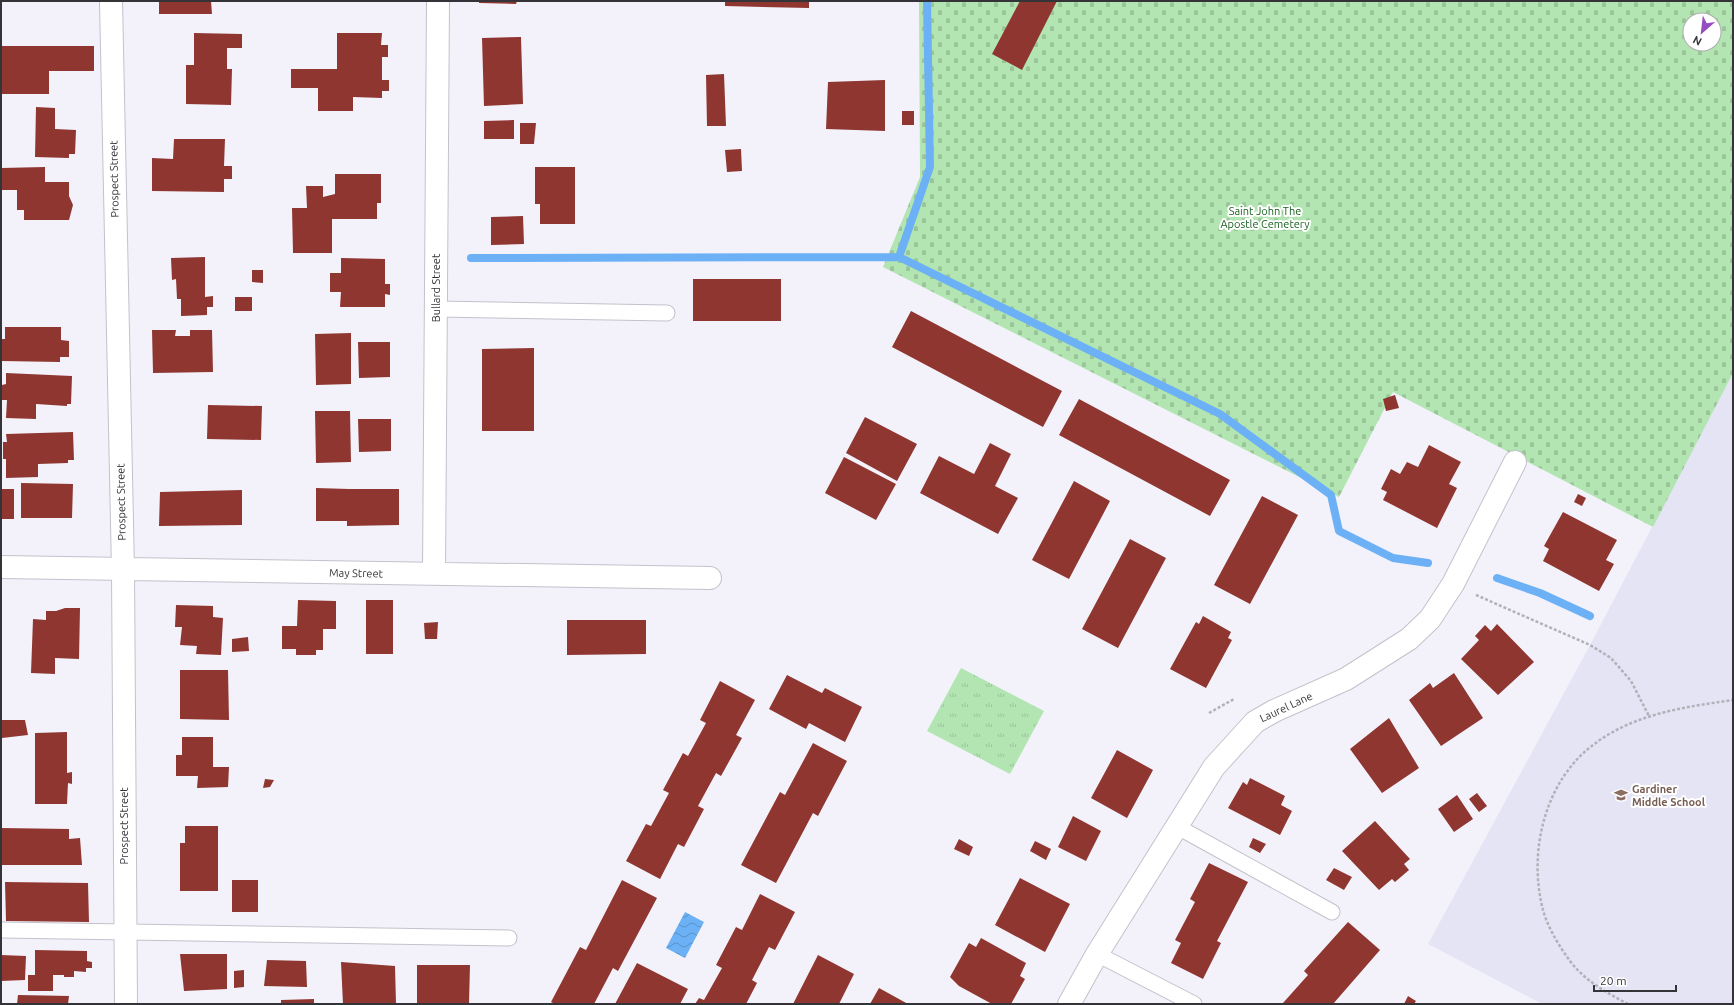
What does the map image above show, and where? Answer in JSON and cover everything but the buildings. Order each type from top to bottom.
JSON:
[{"type":"street","name":"Prospect Street","points":[[111,1],[123,570],[126,1004]]},
{"type":"street","name":"Bullard Street","points":[[434,574],[438,1]]},
{"type":"street","name":"Laurel Lane","points":[[1069,1004],[1097,954],[1214,767],[1255,722],[1274,711],[1346,679],[1409,639],[1430,619],[1453,584],[1515,462]]},
{"type":"street","name":"May Street","points":[[1,567],[710,578]]},
{"type":"lane","points":[[436,309],[667,312]]},
{"type":"lane","points":[[1176,826],[1332,912]]},
{"type":"lane","points":[[1,930],[126,930],[509,938]]},
{"type":"lane","points":[[1097,954],[1194,1004]]},
{"type":"path","points":[[1453,584],[1590,645],[1611,658],[1631,681],[1649,716]]},
{"type":"path","points":[[1209,713],[1234,699]]},
{"type":"path","points":[[1628,1004],[1601,990],[1571,962],[1556,940],[1544,911],[1537,870],[1538,848],[1549,805],[1559,784],[1575,763],[1593,745],[1615,731],[1649,716],[1733,700]]},
{"type":"shaded area","name":"Gardiner Middle School","points":[[1733,373],[1733,1004],[1542,1004],[1428,944],[1590,645]]},
{"type":"green space","name":"Saint John The Apostle Cemetery","points":[[919,1],[1733,1],[1733,373],[1653,527],[1393,392],[1339,497],[883,267],[920,177]]},
{"type":"green space","points":[[961,668],[1044,711],[1010,774],[927,731]]},
{"type":"water","points":[[685,912],[704,922],[685,958],[666,948]]},
{"type":"waterway","points":[[927,1],[930,167],[899,257],[1220,414],[1331,495],[1339,531],[1393,558],[1428,563]]},
{"type":"waterway","points":[[471,258],[899,257]]},
{"type":"waterway","points":[[1497,578],[1540,593],[1590,616]]},
{"type":"place","name":"Gardiner Middle School","points":[[1621,795]]}]
